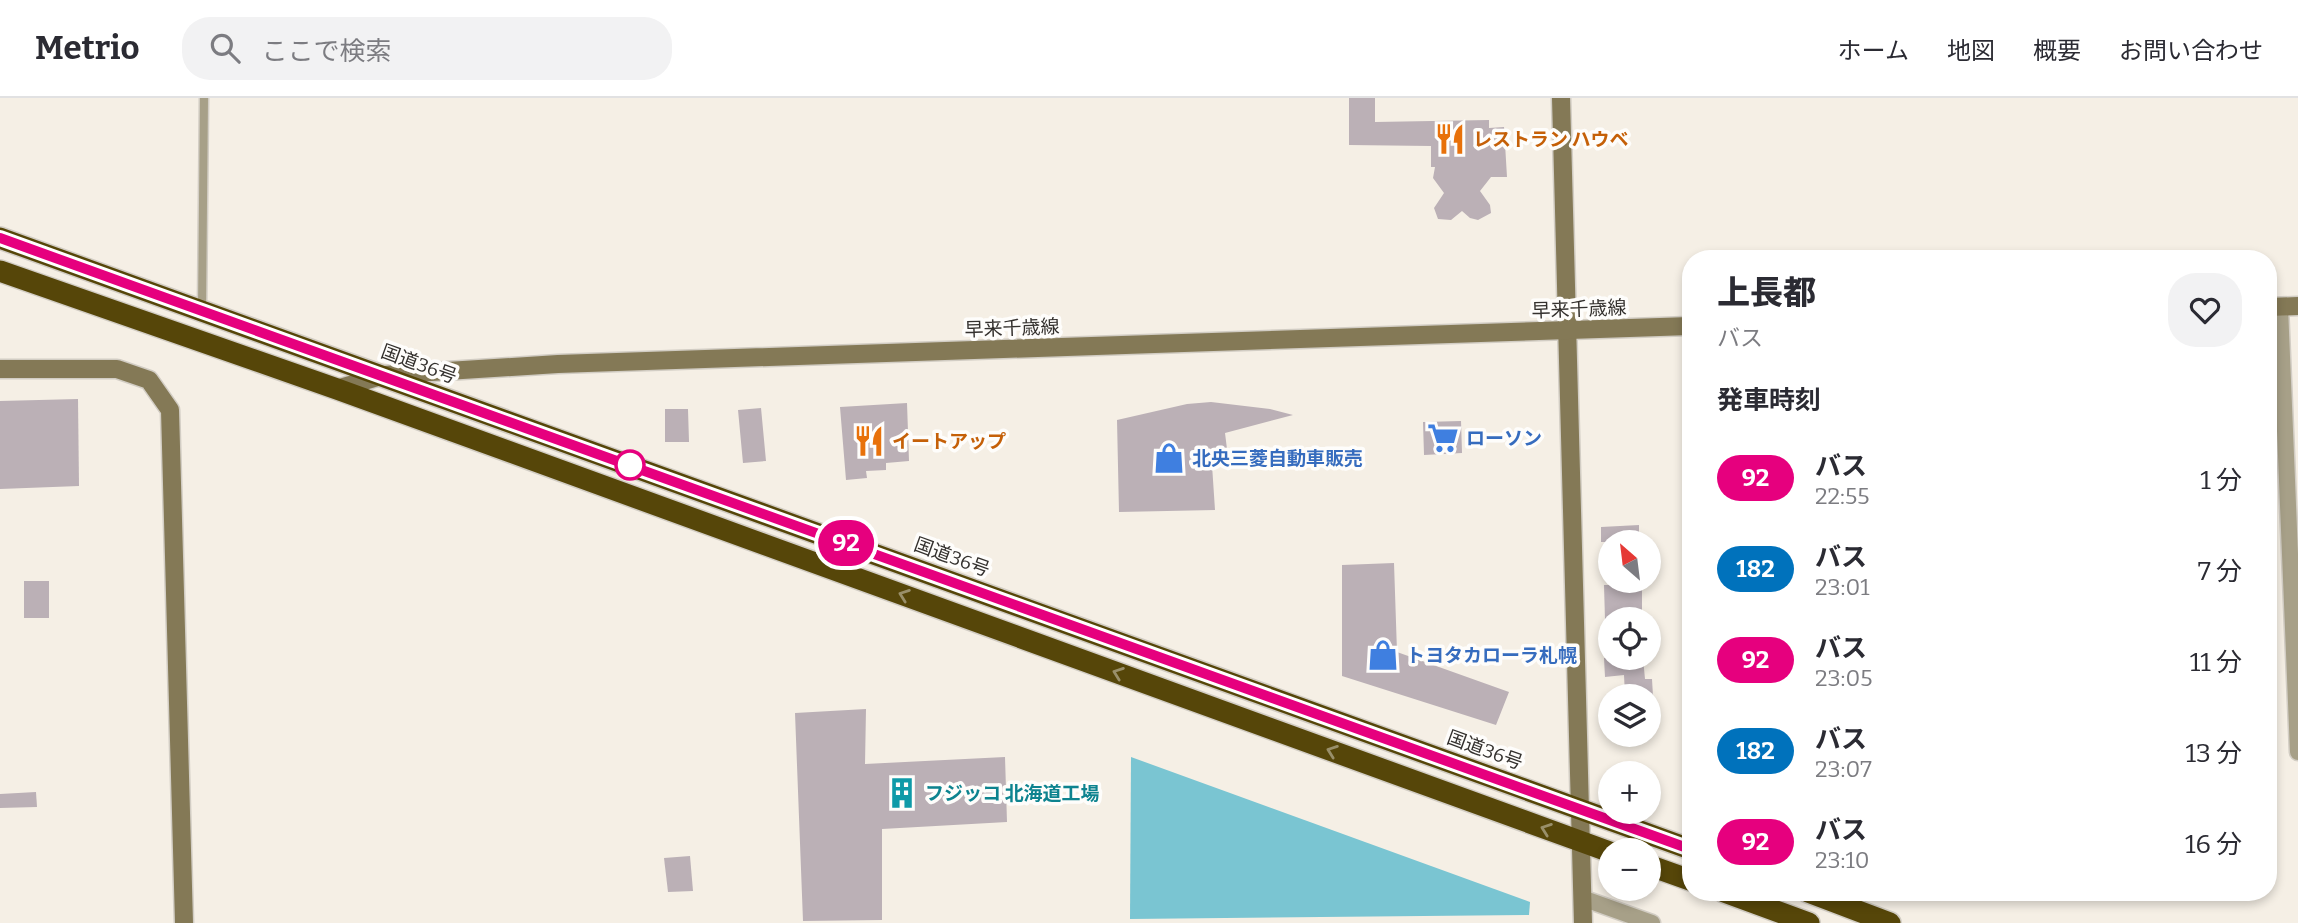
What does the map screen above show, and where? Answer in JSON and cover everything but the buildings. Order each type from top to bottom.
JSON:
[{"type":"highway","name":"国道36号","points":[[0,238],[1682,846]]},
{"type":"highway","points":[[0,271],[337,389],[1598,848]]},
{"type":"highway","points":[[1661,870],[1682,877]]},
{"type":"highway","points":[[1749,901],[1809,923]]},
{"type":"highway","points":[[1832,901],[1890,923]]},
{"type":"street","points":[[1561,98],[1583,923]]},
{"type":"street","points":[[2282,307],[2298,752]]},
{"type":"street","name":"早来千歳線","points":[[337,389],[384,375],[558,364],[1682,326]]},
{"type":"street","points":[[0,369],[117,369],[149,380],[170,410],[184,923]]},
{"type":"street","points":[[1582,898],[1652,923]]},
{"type":"lane","points":[[202,310],[204,98]]},
{"type":"water","points":[[1131,757],[1530,902],[1529,915],[1130,919]]},
{"type":"bus line","name":"92","points":[[0,238],[1682,846]]},
{"type":"place","name":"レストラン ハウベ","points":[[1450,139]]},
{"type":"place","name":"ローソン","points":[[1443,438]]},
{"type":"place","name":"イートアップ","points":[[869,441]]},
{"type":"place","name":"北央三菱自動車販売","points":[[1169,458]]},
{"type":"place","name":"トヨタカローラ札幌","points":[[1383,655]]},
{"type":"place","name":"フジッコ 北海道工場","points":[[902,793]]}]
